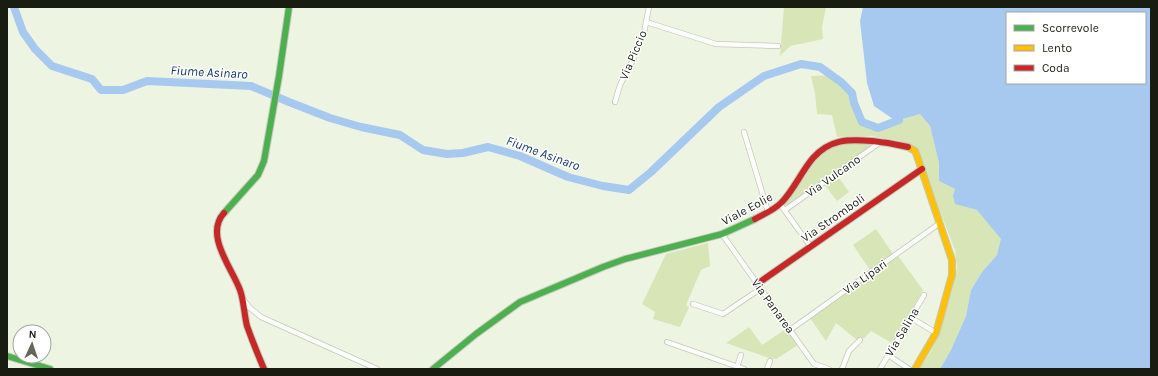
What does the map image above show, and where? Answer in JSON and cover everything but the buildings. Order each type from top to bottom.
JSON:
[{"type":"street","points":[[264,369],[247,325],[242,297],[217,241],[216,231],[218,220],[258,175],[264,161],[273,116],[290,7]]},
{"type":"street","name":"Via Piccio","points":[[615,102],[620,85],[640,45],[649,7]]},
{"type":"street","points":[[646,22],[716,44],[778,46]]},
{"type":"street","points":[[744,132],[768,212]]},
{"type":"street","name":"Viale Eolie","points":[[433,369],[476,334],[520,302],[625,259],[722,234],[748,223],[780,204],[789,194],[813,158],[826,147],[844,140],[853,139],[893,143],[911,148],[915,151],[951,255],[953,268],[950,285],[936,333],[915,369]]},
{"type":"street","name":"Via Vulcano","points":[[785,210],[882,141]]},
{"type":"street","name":"Via Stromboli","points":[[759,286],[810,247],[922,169]]},
{"type":"street","points":[[780,204],[810,247]]},
{"type":"street","name":"Via Lipari","points":[[790,330],[940,223]]},
{"type":"street","name":"Via Panarea","points":[[722,234],[814,364],[829,369]]},
{"type":"street","points":[[693,304],[723,314],[759,286]]},
{"type":"street","name":"Via Salina","points":[[880,369],[924,295]]},
{"type":"street","points":[[242,297],[250,308],[261,317],[377,369]]},
{"type":"street","points":[[910,317],[936,333]]},
{"type":"street","points":[[842,369],[849,351],[860,340]]},
{"type":"street","points":[[667,342],[744,369]]},
{"type":"street","points":[[737,366],[741,354]]},
{"type":"street","points":[[7,356],[50,369]]},
{"type":"street","points":[[888,356],[910,369]]},
{"type":"street","points":[[767,369],[770,361]]},
{"type":"green space","points":[[784,7],[826,7],[822,27],[823,39],[790,46],[780,56]]},
{"type":"green space","points":[[835,75],[848,84],[852,89],[859,112],[866,122],[880,125],[893,119],[899,120],[920,114],[930,126],[939,163],[939,181],[955,189],[955,204],[977,210],[1002,239],[997,255],[982,272],[971,290],[966,316],[951,350],[940,369],[919,369],[931,351],[938,335],[952,291],[957,267],[955,250],[917,149],[910,144],[871,136],[837,137],[832,115],[817,114],[815,93],[811,76]]},
{"type":"green space","points":[[852,142],[875,143],[788,205],[785,205],[784,203],[804,173],[822,153],[834,146]]},
{"type":"green space","points":[[837,175],[849,192],[837,201],[824,184]]},
{"type":"green space","points":[[876,229],[893,254],[870,270],[853,245]]},
{"type":"green space","points":[[708,243],[710,266],[701,270],[686,305],[689,307],[680,327],[653,319],[655,312],[642,304],[666,254]]},
{"type":"green space","points":[[898,256],[923,290],[892,343],[871,331],[864,338],[859,338],[857,340],[836,323],[826,341],[810,318]]},
{"type":"green space","points":[[749,327],[762,345],[786,329],[798,345],[776,359],[726,343]]},
{"type":"water","points":[[863,7],[1151,7],[1151,369],[940,369],[951,350],[966,316],[971,290],[982,272],[997,255],[1001,239],[977,210],[955,204],[953,196],[955,189],[939,181],[939,163],[930,126],[920,114],[899,120],[893,119],[874,106],[867,83],[860,21]]},
{"type":"waterway","name":"Fiume Asinaro","points":[[14,7],[23,32],[35,49],[52,66],[92,79],[101,90],[123,90],[147,81],[251,86],[330,118],[361,127],[400,135],[423,150],[447,154],[463,153],[488,147],[520,156],[568,177],[603,186],[629,190],[651,172],[719,107],[764,76],[801,64],[820,67],[841,82],[852,93],[854,103],[862,122],[878,128],[899,120]]},
{"type":"traffic: fast","points":[[224,213],[258,175],[264,161],[289,7]]},
{"type":"traffic: fast","points":[[433,369],[476,334],[520,302],[625,259],[722,234],[755,219]]},
{"type":"traffic: fast","points":[[7,356],[50,369]]},
{"type":"traffic: slow","points":[[908,147],[915,151],[917,156],[952,260],[952,275],[936,333],[915,369]]},
{"type":"traffic: jam","points":[[755,219],[772,210],[781,203],[813,158],[826,147],[847,140],[863,140],[908,147]]},
{"type":"traffic: jam","points":[[757,284],[922,169]]},
{"type":"traffic: jam","points":[[224,213],[219,222],[217,231],[218,241],[226,262],[240,290],[247,326],[264,369]]}]
